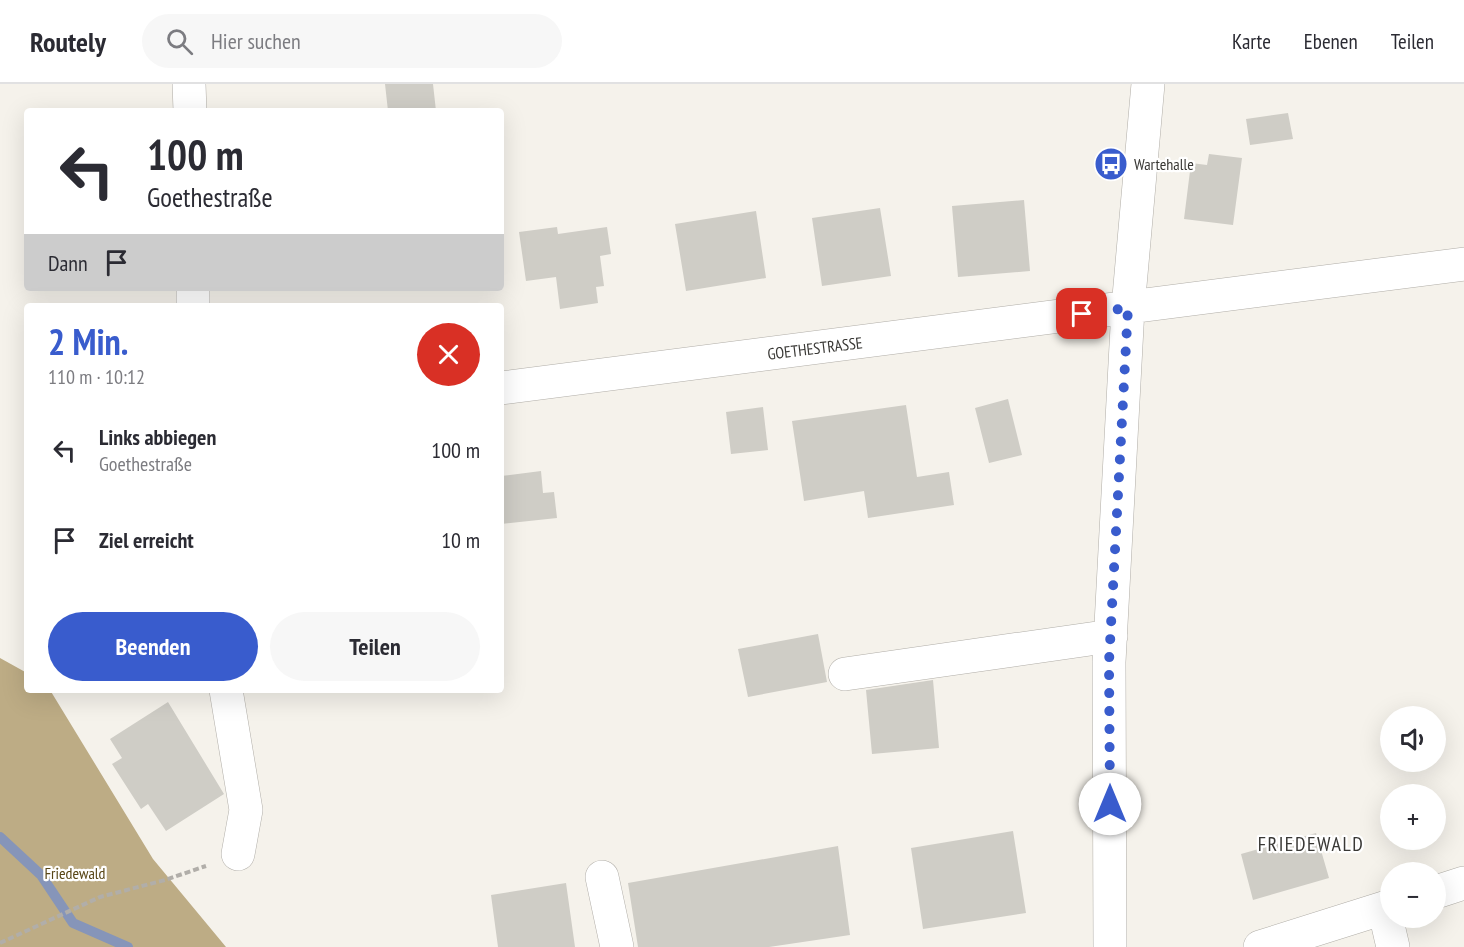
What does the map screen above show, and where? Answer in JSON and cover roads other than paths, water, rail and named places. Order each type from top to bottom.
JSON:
[{"type":"street","points":[[189,84],[190,108]]},
{"type":"street","points":[[1110,947],[1111,636],[1128,308],[1148,84]]},
{"type":"street","name":"GOETHESTRASSE","points":[[504,388],[1464,264]]},
{"type":"street","points":[[845,674],[1111,636]]},
{"type":"street","points":[[226,693],[246,810],[238,854]]},
{"type":"street","points":[[602,877],[617,947]]},
{"type":"street","points":[[1446,889],[1464,883]]},
{"type":"street","points":[[1260,947],[1380,909]]},
{"type":"street","points":[[1391,928],[1394,947]]},
{"type":"waterway","points":[[0,837],[41,875],[73,923],[128,947]]},
{"type":"place","name":"Wartehalle","points":[[1111,164]]},
{"type":"district","name":"FRIEDEWALD","points":[[1311,844]]},
{"type":"park label","name":"Friedewald","points":[[75,873]]}]
